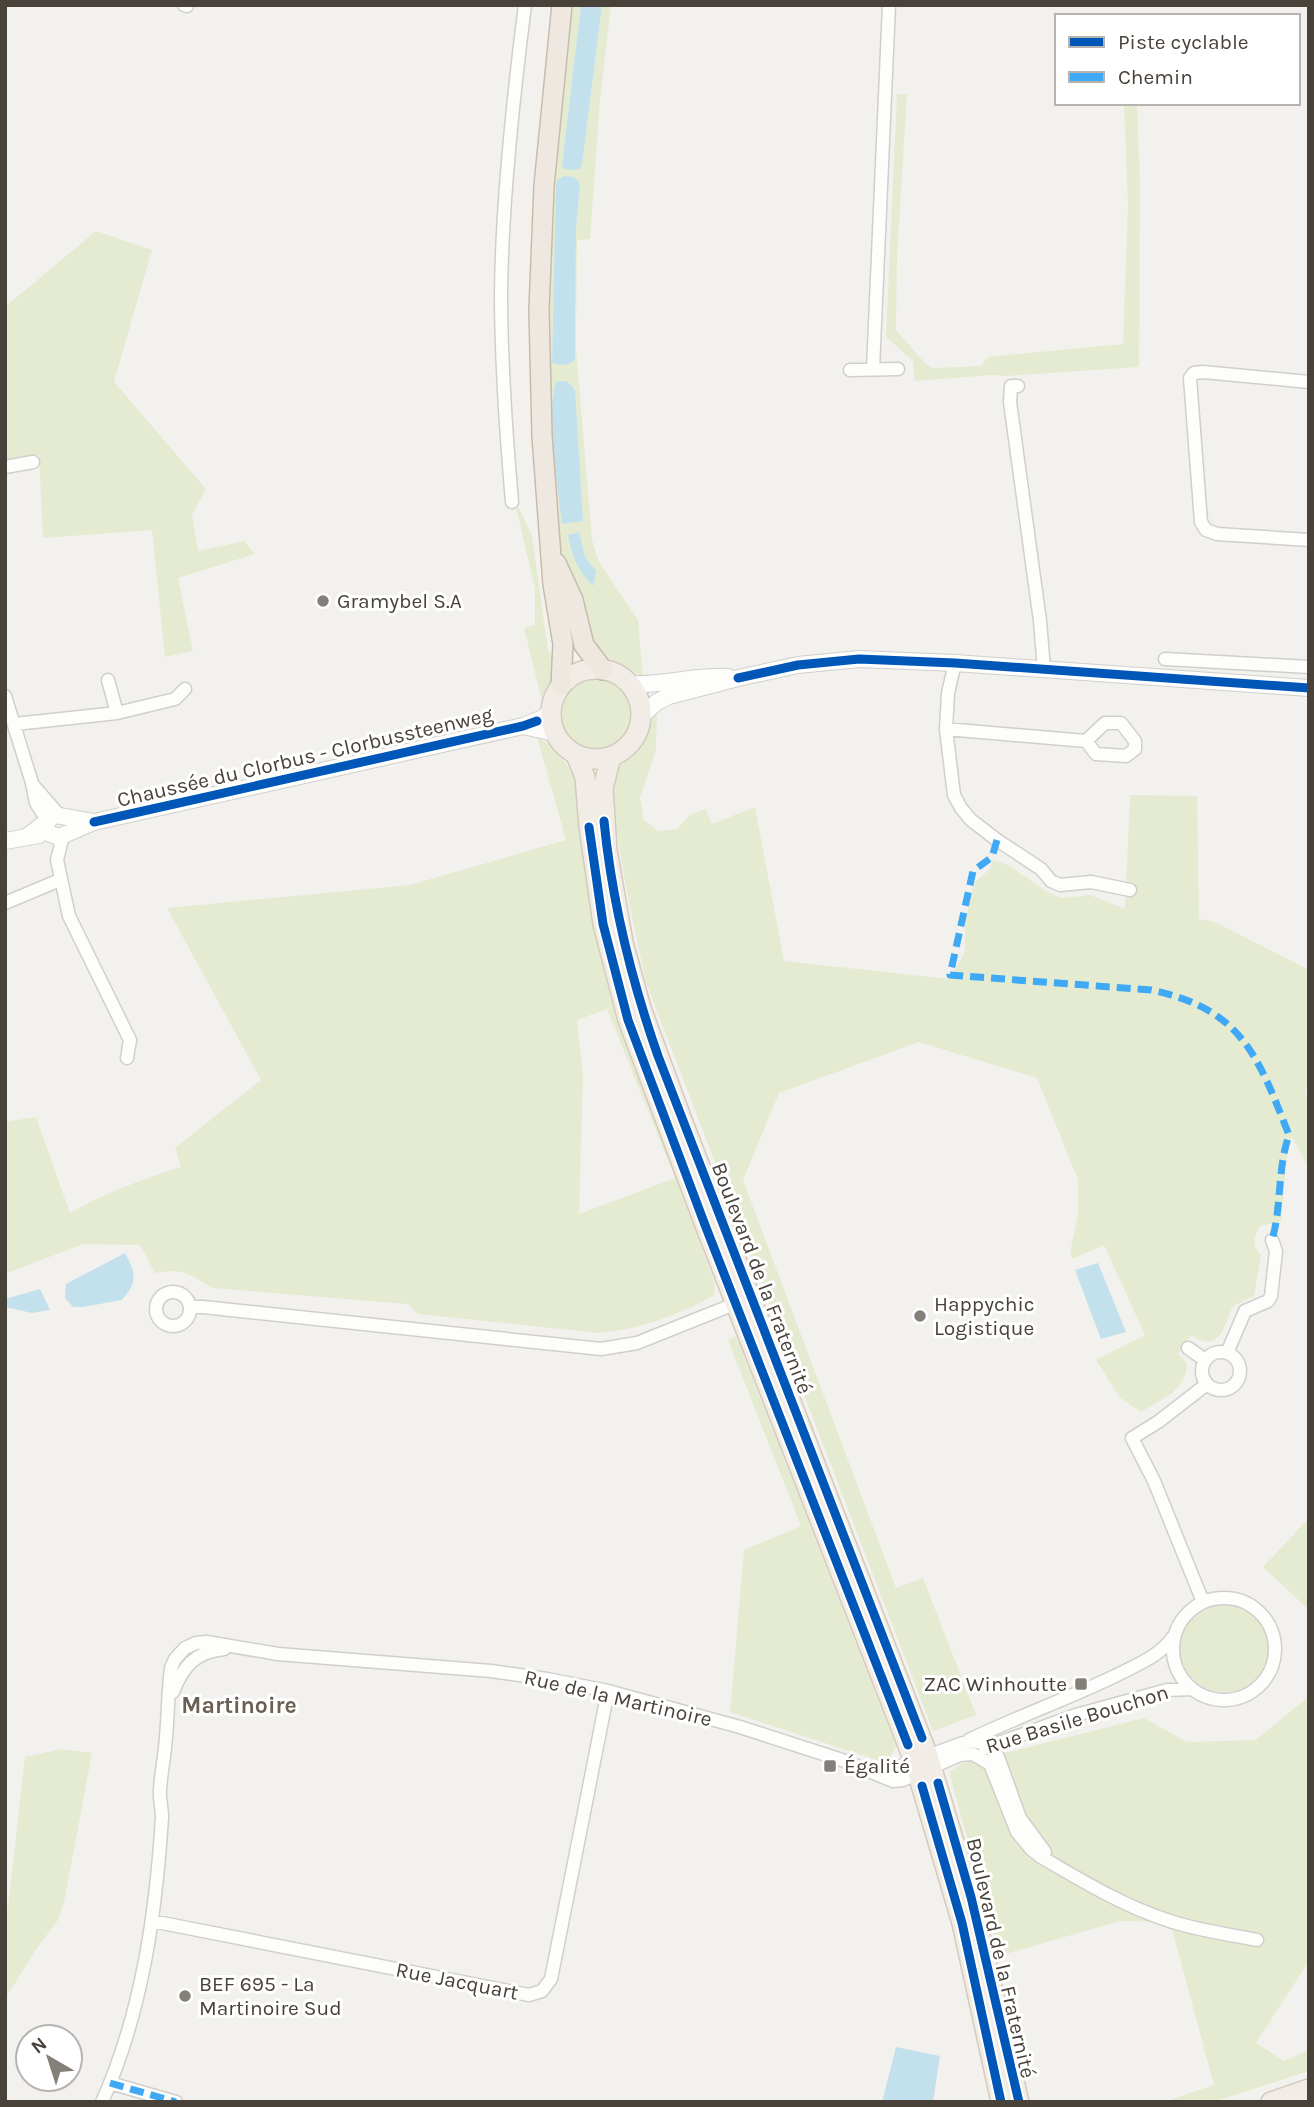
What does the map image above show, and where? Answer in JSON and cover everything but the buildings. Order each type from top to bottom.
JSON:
[{"type":"highway","points":[[561,685],[564,658],[552,584],[541,436],[539,310],[545,173],[562,5]]},
{"type":"highway","points":[[552,556],[573,600],[584,645],[603,670]]},
{"type":"main road","points":[[603,670],[613,672],[630,684],[639,699],[641,716],[639,729],[623,750],[611,757],[593,759],[576,755],[564,746],[555,733],[551,712],[561,685],[580,672],[603,670]]},
{"type":"main road","points":[[576,755],[585,777],[596,824]]},
{"type":"main road","points":[[596,824],[611,757]]},
{"type":"main road","name":"Boulevard de la Fraternité","points":[[596,824],[641,1008],[743,1301],[923,1764],[971,1897],[1019,2102]]},
{"type":"main road","name":"Boulevard de la Fraternité","points":[[923,1764],[1001,2102]]},
{"type":"main road","points":[[1271,2102],[1309,2089]]},
{"type":"street","points":[[512,502],[504,403],[501,292],[513,119],[525,5]]},
{"type":"street","points":[[873,369],[888,5]]},
{"type":"street","points":[[850,370],[898,369]]},
{"type":"street","points":[[1309,383],[1203,372],[1194,373],[1190,378],[1201,522],[1206,530],[1217,534],[1309,540]]},
{"type":"street","points":[[1018,386],[1011,386],[1010,402],[1041,621],[1044,669]]},
{"type":"street","points":[[5,467],[33,462]]},
{"type":"street","points":[[641,716],[669,696],[798,665],[859,659],[955,663],[1309,688]]},
{"type":"street","points":[[1165,659],[1309,667]]},
{"type":"street","points":[[955,663],[948,693],[946,729],[954,794],[961,808],[971,820],[1041,869],[1051,881],[1060,885],[1091,882],[1130,890]]},
{"type":"street","points":[[630,684],[653,684],[704,676],[738,678]]},
{"type":"street","points":[[108,680],[117,713]]},
{"type":"street","points":[[15,723],[117,713],[175,699],[186,690]]},
{"type":"street","points":[[5,696],[32,783],[56,829],[60,880],[69,916],[130,1040],[127,1058]]},
{"type":"street","name":"Chaussée du Clorbus - Clorbussteenweg","points":[[5,841],[523,726],[551,712]]},
{"type":"street","name":"Chaussée du Clorbus - Clorbussteenweg","points":[[523,726],[555,733]]},
{"type":"street","points":[[946,729],[1086,741]]},
{"type":"street","points":[[5,903],[60,880]]},
{"type":"street","points":[[1227,1353],[1245,1311],[1268,1301],[1271,1296],[1276,1251],[1272,1240]]},
{"type":"street","points":[[190,1307],[601,1349],[637,1343],[743,1301]]},
{"type":"street","points":[[1188,1348],[1205,1360]]},
{"type":"street","points":[[1215,1353],[1227,1353],[1239,1366],[1240,1372],[1235,1384],[1230,1388],[1218,1390],[1207,1384],[1201,1372],[1205,1360],[1215,1353]]},
{"type":"street","points":[[1203,1602],[1154,1480],[1132,1438],[1158,1422],[1207,1384]]},
{"type":"street","points":[[1228,1597],[1252,1605],[1269,1623],[1275,1639],[1275,1655],[1266,1678],[1255,1690],[1240,1698],[1214,1699],[1192,1689],[1181,1676],[1174,1660],[1175,1633],[1189,1611],[1203,1602],[1228,1597]]},
{"type":"street","name":"Rue Basile Bouchon","points":[[963,1748],[1141,1663],[1162,1650],[1175,1633]]},
{"type":"street","name":"Rue de la Martinoire","points":[[102,2102],[123,2050],[141,1984],[152,1921],[162,1816],[160,1778],[165,1759],[172,1665],[185,1648],[203,1642],[278,1654],[501,1672],[608,1691],[751,1731],[865,1769],[887,1771],[923,1764],[963,1748]]},
{"type":"street","name":"Rue Basile Bouchon","points":[[963,1748],[989,1746],[1076,1715],[1167,1690],[1192,1689]]},
{"type":"street","name":"Rue Jacquart","points":[[152,1921],[529,1995],[542,1991],[551,1979],[608,1691]]},
{"type":"street","points":[[989,1746],[1000,1761],[1015,1808],[1025,1827],[1044,1851],[1074,1874]]},
{"type":"street","points":[[963,1748],[990,1764],[1012,1821],[1024,1841],[1041,1857],[1122,1901],[1163,1919],[1257,1940]]},
{"type":"street","points":[[110,2082],[176,2102]]},
{"type":"green space","points":[[569,5],[581,5],[562,165],[581,168],[602,5],[611,5],[600,100],[590,239],[577,240],[576,347],[592,540],[599,562],[638,620],[643,677],[613,661],[597,648],[594,649],[580,593],[556,540],[546,363],[551,194]],"holes":[[[557,180],[580,184],[576,229],[575,360],[556,365],[552,362]],[[553,433],[583,520],[582,521],[562,523]]]},
{"type":"green space","points":[[897,94],[907,94],[897,256],[896,330],[932,368],[981,366],[988,357],[1123,344],[1128,204],[1124,105],[1137,105],[1140,184],[1139,367],[915,381],[913,361],[886,337]]},
{"type":"green space","points":[[96,231],[152,250],[114,382],[206,489],[192,515],[198,551],[244,541],[255,554],[178,578],[193,651],[165,657],[152,530],[43,538],[39,455],[5,461],[5,307]]},
{"type":"green space","points":[[516,507],[519,508],[532,536],[548,651],[557,660],[555,674],[541,697],[524,628],[535,625],[535,589]]},
{"type":"green space","points":[[595,679],[620,689],[630,714],[620,739],[595,749],[570,739],[560,714],[570,689]]},
{"type":"green space","points":[[657,710],[656,749],[640,798],[644,820],[658,831],[677,829],[691,814],[706,809],[712,824],[755,807],[784,961],[949,979],[965,952],[965,923],[974,883],[990,869],[993,860],[1008,865],[1046,891],[1062,898],[1090,895],[1125,909],[1130,795],[1197,796],[1199,919],[1215,922],[1309,970],[1309,1079],[1305,1094],[1309,1101],[1309,1168],[1292,1137],[1287,1151],[1281,1222],[1260,1226],[1255,1237],[1256,1248],[1261,1255],[1254,1296],[1233,1306],[1223,1330],[1214,1340],[1208,1342],[1191,1335],[1178,1354],[1187,1363],[1182,1381],[1165,1398],[1141,1412],[1120,1398],[1096,1360],[1145,1335],[1104,1245],[1072,1259],[1070,1253],[1078,1214],[1078,1180],[1037,1078],[919,1042],[779,1093],[743,1180],[896,1588],[923,1578],[976,1715],[933,1731],[647,985],[624,876],[614,788],[619,768],[642,745]]},
{"type":"green space","points":[[537,737],[553,749],[575,778],[590,912],[613,1007],[715,1284],[714,1295],[658,1320],[628,1329],[598,1333],[418,1314],[408,1304],[212,1288],[185,1273],[155,1273],[140,1245],[83,1244],[5,1274],[5,1122],[36,1117],[70,1213],[124,1187],[181,1167],[175,1148],[261,1080],[167,908],[410,885],[566,840]],"holes":[[[607,1009],[675,1178],[579,1214],[583,1075],[577,1020]]]},
{"type":"green space","points":[[736,1336],[896,1746],[889,1759],[880,1761],[730,1712],[744,1550],[801,1526],[728,1340]]},
{"type":"green space","points":[[1309,1518],[1309,1610],[1263,1567]]},
{"type":"green space","points":[[1224,1604],[1249,1611],[1261,1623],[1268,1648],[1261,1673],[1249,1685],[1224,1692],[1199,1685],[1187,1673],[1180,1648],[1187,1623],[1199,1611]]},
{"type":"green space","points":[[1309,1696],[1309,1961],[1256,2043],[1284,2061],[1309,2050],[1309,2071],[1213,2102],[1163,2102],[1214,2085],[1170,1922],[1120,1921],[1002,1955],[998,1951],[949,1772],[961,1764],[1144,1718],[1187,1742],[1256,1740]]},
{"type":"green space","points":[[62,1749],[92,1753],[64,1903],[58,1920],[5,1999],[5,1933],[25,1757]]},
{"type":"water","points":[[581,5],[602,5],[583,157],[581,168],[575,170],[563,169],[562,165]]},
{"type":"water","points":[[564,176],[574,177],[580,184],[576,229],[575,360],[561,365],[552,363],[556,184],[557,180]]},
{"type":"water","points":[[567,381],[575,390],[583,521],[562,524],[553,452],[552,414],[556,382]]},
{"type":"water","points":[[579,532],[585,557],[596,571],[593,586],[580,569],[570,543],[568,535]]},
{"type":"water","points":[[125,1253],[134,1277],[131,1288],[122,1300],[73,1307],[65,1298],[66,1284]]},
{"type":"water","points":[[1098,1263],[1126,1332],[1101,1339],[1075,1270]]},
{"type":"water","points":[[40,1289],[50,1310],[32,1313],[5,1307],[5,1299]]},
{"type":"water","points":[[896,2047],[940,2056],[933,2102],[882,2102]]},
{"type":"marked path","points":[[997,840],[992,857],[973,871],[950,975],[1151,990],[1182,998],[1207,1010],[1227,1024],[1243,1040],[1256,1060],[1289,1135],[1272,1240]]},
{"type":"marked path","points":[[110,2083],[176,2102]]},
{"type":"cycle path","points":[[738,678],[798,665],[859,659],[955,663],[1309,688]]},
{"type":"cycle path","points":[[94,822],[537,721]]},
{"type":"cycle path","points":[[604,821],[624,940],[658,1056],[922,1738]]},
{"type":"cycle path","points":[[589,827],[603,924],[628,1020],[908,1745]]},
{"type":"cycle path","points":[[938,1783],[971,1897],[1019,2102]]},
{"type":"cycle path","points":[[922,1786],[962,1923],[1001,2102]]},
{"type":"place","name":"Gramybel S.A","points":[[323,601]]},
{"type":"place","name":"Happychic Logistique","points":[[920,1316]]},
{"type":"place","name":"ZAC Winhoutte","points":[[1081,1684]]},
{"type":"place","name":"Égalité","points":[[830,1766]]},
{"type":"place","name":"BEF 695 - La Martinoire Sud","points":[[185,1996]]},
{"type":"district","name":"Martinoire","points":[[239,1705]]}]
